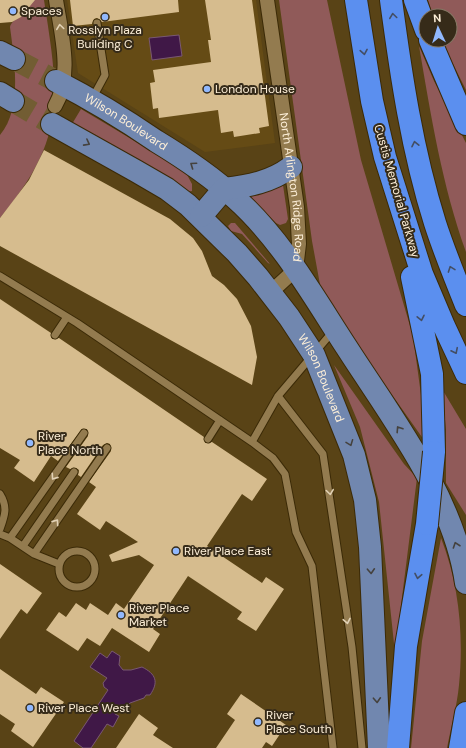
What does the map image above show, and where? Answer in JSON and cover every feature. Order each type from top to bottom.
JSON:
[{"type":"highway","name":"Custis Memorial Parkway","points":[[356,0],[372,101],[385,157],[422,274],[466,373]]},
{"type":"highway","points":[[391,0],[408,109],[420,166],[435,223],[466,305]]},
{"type":"highway","points":[[433,48],[466,124]]},
{"type":"highway","points":[[385,157],[408,256],[432,374],[434,452],[427,524],[406,646],[398,748]]},
{"type":"highway","points":[[460,748],[466,713]]},
{"type":"main road","name":"Wilson Boulevard","points":[[59,82],[92,100],[189,162],[224,189],[268,232],[296,269],[405,438],[435,493],[458,549],[466,583]]},
{"type":"main road","name":"Wilson Boulevard","points":[[54,115],[167,189],[201,216],[237,253],[270,292],[314,355],[354,455],[365,500],[370,547],[379,748]]},
{"type":"main road","points":[[201,216],[224,189],[260,184],[280,175],[291,167]]},
{"type":"street","points":[[54,115],[59,100],[59,82],[63,54],[56,0]]},
{"type":"street","name":"North Arlington Ridge Road","points":[[267,0],[291,167],[299,244],[296,269],[270,292]]},
{"type":"lane","points":[[92,100],[105,75],[97,23]]},
{"type":"lane","points":[[0,276],[67,317],[252,442],[273,458],[285,474],[296,532],[312,566],[333,748]]},
{"type":"lane","points":[[55,336],[67,317]]},
{"type":"lane","points":[[252,442],[278,396],[314,355],[334,329]]},
{"type":"lane","points":[[278,396],[323,454],[352,647],[362,748]]},
{"type":"lane","points":[[208,439],[220,420]]},
{"type":"lane","points":[[10,538],[84,433]]},
{"type":"lane","points":[[34,554],[107,448]]},
{"type":"lane","points":[[23,546],[74,472]]},
{"type":"lane","points":[[0,494],[5,502],[6,508],[0,529]]},
{"type":"lane","points":[[0,534],[10,538],[34,554],[59,564]]},
{"type":"lane","points":[[75,551],[84,552],[91,558],[95,570],[94,575],[92,579],[83,585],[69,585],[63,581],[60,576],[59,564],[68,554],[75,551]]},
{"type":"shaded area","points":[[31,0],[44,0],[53,64],[53,115],[47,139],[37,164],[22,190],[0,218],[0,135],[7,124],[12,111],[15,83],[15,68],[10,27],[14,21],[27,10]]},
{"type":"shaded area","points":[[67,0],[256,0],[275,143],[205,152],[78,73]]},
{"type":"shaded area","points":[[279,0],[327,0],[361,160],[413,336],[421,395],[424,440],[334,313],[321,290],[312,241]]},
{"type":"shaded area","points":[[428,0],[466,0],[466,90],[445,48],[458,48],[458,8],[430,8]]},
{"type":"shaded area","points":[[179,35],[182,56],[152,60],[149,38]]},
{"type":"shaded area","points":[[419,48],[434,81],[466,143],[466,252],[450,201],[433,124]]},
{"type":"shaded area","points":[[81,109],[185,171],[192,184],[192,191],[186,192],[72,124]]},
{"type":"shaded area","points":[[283,185],[288,219],[286,223],[280,225],[249,197],[249,194]]},
{"type":"shaded area","points":[[231,223],[235,223],[270,264],[242,234],[231,231],[228,226]]},
{"type":"shaded area","points":[[334,365],[404,464],[417,478],[395,653],[379,502],[360,427]]},
{"type":"shaded area","points":[[442,389],[466,429],[466,515],[446,483],[446,430]]},
{"type":"shaded area","points":[[441,538],[452,573],[459,610],[461,647],[458,693],[447,748],[411,748],[422,641]]},
{"type":"shaded area","points":[[112,651],[120,656],[119,665],[123,670],[131,670],[142,667],[153,676],[155,679],[155,686],[150,695],[146,695],[144,698],[130,703],[122,710],[118,708],[115,714],[119,716],[113,727],[107,724],[91,748],[83,748],[74,741],[108,690],[104,687],[103,683],[107,678],[90,667],[100,653],[107,658]]},
{"type":"building","name":"Spaces","points":[[0,0],[35,0],[21,17],[12,22],[0,23]]},
{"type":"building","name":"Rosslyn Plaza Building C","points":[[70,0],[178,0],[179,12],[102,22],[97,18],[94,19],[92,24],[73,26]]},
{"type":"building","name":"London House","points":[[205,0],[252,0],[269,126],[259,128],[260,133],[234,137],[233,131],[221,133],[218,110],[159,118],[158,108],[153,109],[150,83],[155,82],[153,70],[211,62],[208,40],[211,40]]},
{"type":"building","points":[[44,150],[170,219],[193,238],[202,251],[212,276],[224,285],[237,299],[251,326],[257,357],[252,385],[0,246],[0,218],[29,180]]},
{"type":"building","points":[[0,299],[51,333],[52,339],[59,338],[204,437],[205,443],[212,442],[267,479],[252,501],[242,494],[207,546],[262,583],[266,577],[284,589],[256,631],[237,619],[242,612],[188,576],[153,629],[160,634],[149,652],[112,628],[100,646],[87,638],[78,651],[46,630],[59,612],[66,617],[76,603],[86,610],[90,603],[108,615],[116,603],[124,609],[154,565],[139,555],[112,562],[109,555],[138,542],[106,521],[100,530],[77,514],[96,487],[89,482],[111,451],[110,444],[107,443],[103,445],[81,477],[78,475],[79,470],[76,468],[70,469],[66,467],[88,436],[87,429],[82,429],[58,461],[51,456],[34,482],[14,468],[20,460],[0,448]]},
{"type":"building","points":[[0,564],[42,593],[27,614],[21,609],[0,639]]},
{"type":"building","name":"River Place West","points":[[0,669],[36,694],[41,687],[64,702],[33,747],[11,731],[15,724],[0,714]]},
{"type":"building","name":"River Place South","points":[[241,694],[286,725],[272,746],[266,742],[262,748],[216,748],[235,720],[227,714]]},
{"type":"building","points":[[139,714],[158,728],[153,735],[173,748],[116,748]]},
{"type":"tunnel","points":[[14,59],[56,81]]},
{"type":"tunnel","points":[[13,101],[52,124]]},
{"type":"place","name":"Spaces","points":[[13,11]]},
{"type":"place","name":"Rosslyn Plaza Building C","points":[[105,17]]},
{"type":"place","name":"London House","points":[[207,89]]},
{"type":"place","name":"River Place North","points":[[30,443]]},
{"type":"place","name":"River Place East","points":[[176,551]]},
{"type":"place","name":"River Place Market","points":[[121,615]]},
{"type":"place","name":"River Place West","points":[[30,708]]},
{"type":"place","name":"River Place South","points":[[258,722]]}]
